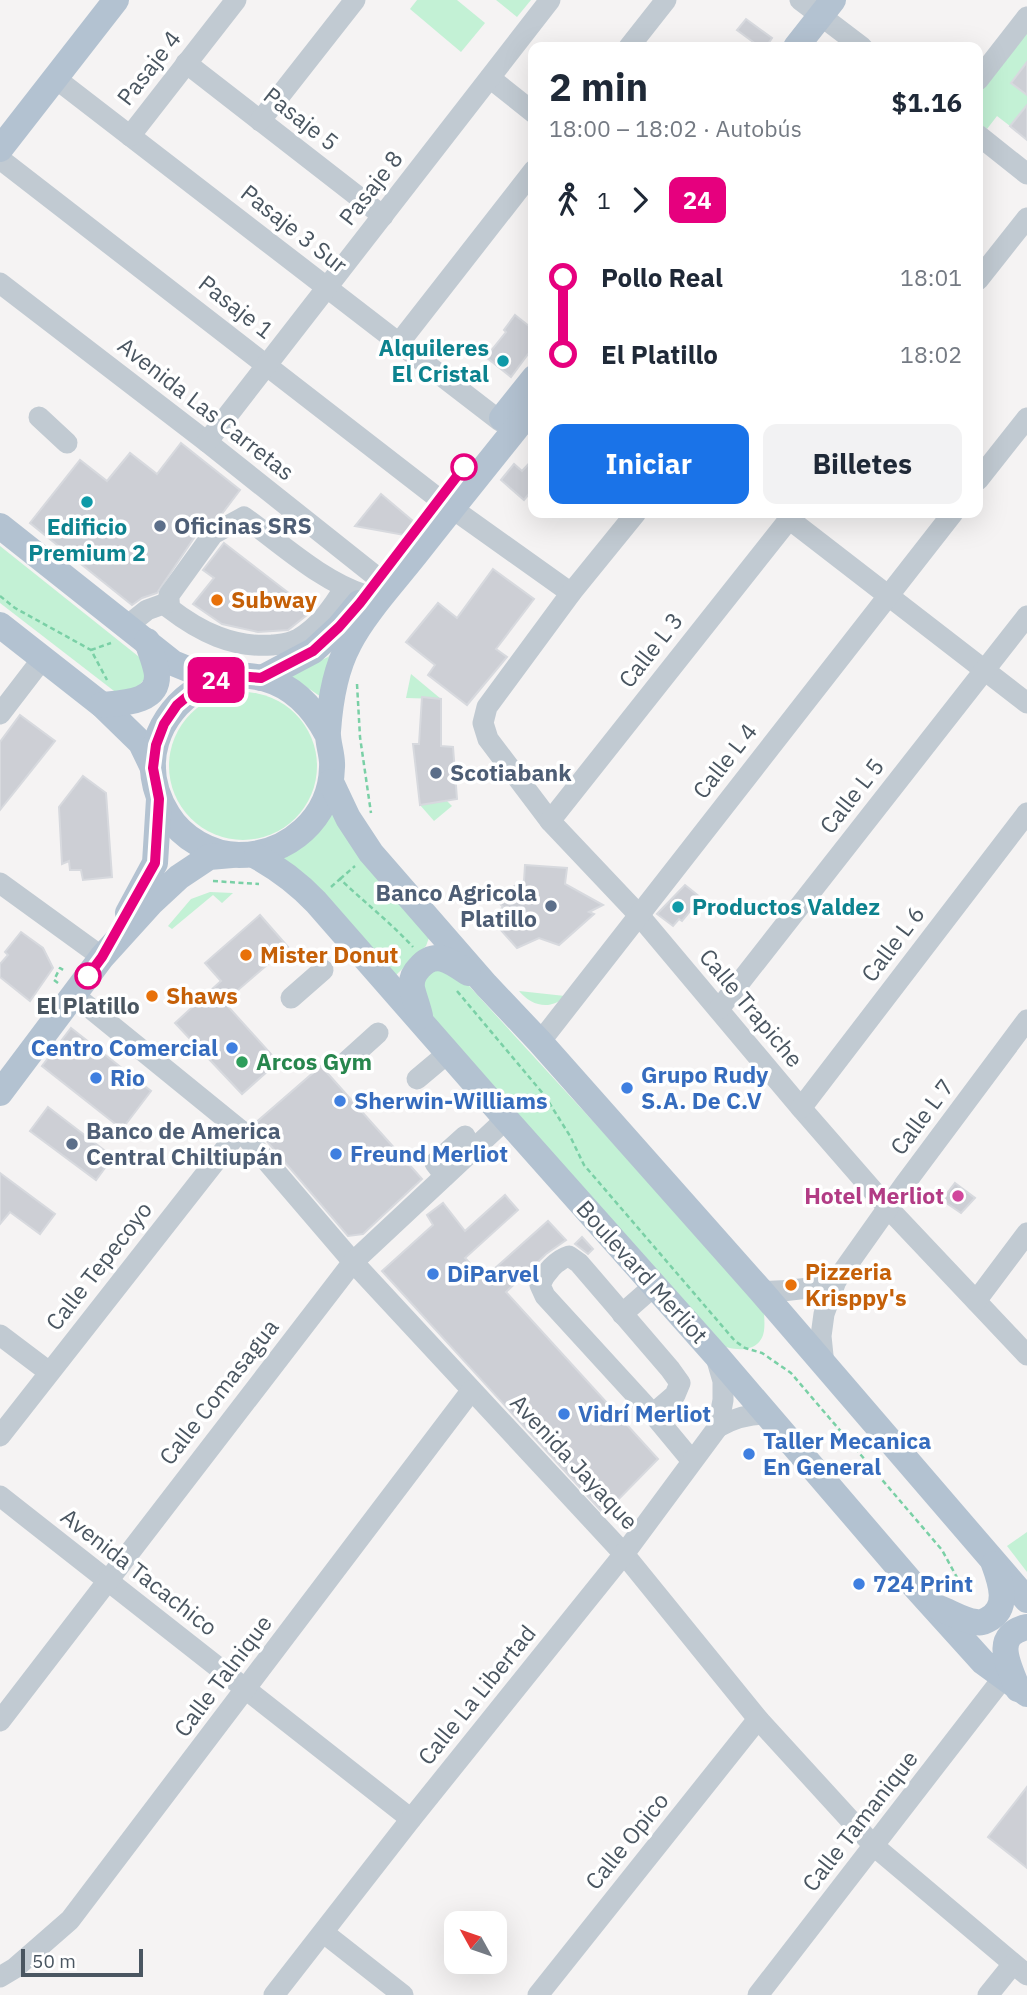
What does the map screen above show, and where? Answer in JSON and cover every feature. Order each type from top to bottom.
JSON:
[{"type":"main road","points":[[0,149],[116,0]]},
{"type":"main road","points":[[801,42],[829,14],[854,0]]},
{"type":"main road","points":[[820,42],[829,14]]},
{"type":"main road","points":[[327,734],[339,667],[350,642],[500,421],[528,386]]},
{"type":"main road","points":[[261,678],[313,651],[339,627],[362,587],[445,504],[528,412]]},
{"type":"main road","points":[[0,526],[173,663],[215,680]]},
{"type":"main road","points":[[0,625],[102,705],[141,743],[153,768],[159,799],[155,863],[102,957]]},
{"type":"main road","points":[[102,705],[135,701],[154,687],[157,675],[137,634]]},
{"type":"main road","points":[[0,1093],[102,957],[151,903],[179,877],[232,856],[272,850],[304,831],[316,817],[331,782],[332,758],[327,734],[317,714],[302,698],[283,685],[261,678],[238,676],[215,680],[195,690],[177,705],[164,724],[156,745],[153,768]]},
{"type":"main road","points":[[331,782],[348,818],[371,853],[761,1291],[1027,1600]]},
{"type":"main road","points":[[159,799],[181,832],[206,847],[232,856]]},
{"type":"main road","name":"Boulevard Merliot","points":[[232,856],[277,867],[297,882],[716,1355],[983,1662],[1016,1687]]},
{"type":"main road","points":[[422,1023],[412,986],[413,974],[425,960],[433,957],[444,958],[486,985]]},
{"type":"main road","points":[[934,1606],[974,1623],[993,1617],[1003,1601],[999,1578],[991,1557]]},
{"type":"main road","points":[[1016,1687],[1005,1651],[1010,1635],[1015,1630],[1027,1628]]},
{"type":"street","name":"Pasaje 4","points":[[130,136],[236,0]]},
{"type":"street","points":[[260,121],[355,0]]},
{"type":"street","name":"Pasaje 8","points":[[208,442],[551,0]]},
{"type":"street","points":[[633,42],[666,0]]},
{"type":"street","points":[[800,0],[829,14],[857,42]]},
{"type":"street","points":[[983,74],[1027,17]]},
{"type":"street","name":"Pasaje 5","points":[[186,64],[383,216]]},
{"type":"street","name":"Pasaje 3 Sur","points":[[55,78],[500,421]]},
{"type":"street","points":[[490,78],[528,108]]},
{"type":"street","points":[[983,139],[1027,174]]},
{"type":"street","name":"Pasaje 1","points":[[0,159],[445,504],[571,593]]},
{"type":"street","points":[[399,343],[528,178]]},
{"type":"street","points":[[983,274],[1027,218]]},
{"type":"street","name":"Avenida Las Carretas","points":[[0,283],[208,442],[362,587]]},
{"type":"street","points":[[39,417],[67,443]]},
{"type":"street","points":[[983,474],[1027,418]]},
{"type":"street","points":[[244,517],[362,587],[298,639],[252,647],[202,630],[169,608],[169,602],[174,586],[212,534],[244,517]]},
{"type":"street","name":"Calle Trapiche","points":[[632,518],[571,593],[487,707],[483,723],[488,739],[550,821],[638,914],[889,1209],[1027,1354]]},
{"type":"street","name":"Calle L 3","points":[[550,821],[790,518]]},
{"type":"street","points":[[794,518],[888,596],[1027,703]]},
{"type":"street","name":"Calle L 4","points":[[540,1042],[949,518]]},
{"type":"street","points":[[137,634],[148,610],[169,602]]},
{"type":"street","name":"Calle L 5","points":[[719,1009],[1027,616]]},
{"type":"street","points":[[0,714],[43,658]]},
{"type":"street","name":"Calle L 6","points":[[801,1108],[1027,813]]},
{"type":"street","points":[[0,884],[102,957]]},
{"type":"street","points":[[291,998],[323,970]]},
{"type":"street","name":"Avenida Jayaque","points":[[74,995],[240,1130],[353,1262],[624,1553],[758,1719],[874,1846],[1020,1969]]},
{"type":"street","name":"Calle L 7","points":[[824,1364],[821,1336],[824,1314],[836,1281],[1027,1020]]},
{"type":"street","points":[[346,1061],[378,1033]]},
{"type":"street","points":[[417,1079],[448,1053]]},
{"type":"street","name":"Calle Comasagua","points":[[0,1721],[353,1262],[506,1119]]},
{"type":"street","name":"Calle Tepecoyo","points":[[0,1436],[240,1130]]},
{"type":"street","points":[[445,1176],[435,1163],[465,1136]]},
{"type":"street","points":[[976,1301],[1027,1233]]},
{"type":"street","points":[[653,1415],[675,1395],[680,1383],[573,1257],[561,1258],[540,1285],[545,1296],[692,1461]]},
{"type":"street","points":[[761,1291],[786,1292],[836,1281]]},
{"type":"street","points":[[622,1314],[654,1286]]},
{"type":"street","points":[[0,1335],[50,1372]]},
{"type":"street","name":"Calle La Libertad","points":[[274,1995],[411,1818],[624,1553],[718,1427],[723,1381],[716,1355]]},
{"type":"street","name":"Calle Talnique","points":[[0,1977],[15,1968],[70,1920],[471,1391]]},
{"type":"street","points":[[718,1427],[735,1418],[766,1414]]},
{"type":"street","name":"Avenida Tacachico","points":[[0,1496],[411,1818]]},
{"type":"street","name":"Calle Tamanique","points":[[758,1995],[874,1846],[1016,1687]]},
{"type":"street","name":"Calle Opico","points":[[538,1995],[758,1719]]},
{"type":"street","points":[[324,1933],[403,1995]]},
{"type":"street","points":[[988,1995],[1020,1969]]},
{"type":"path","points":[[339,667],[357,672],[360,737],[372,820]]},
{"type":"green space","points":[[417,0],[457,0],[485,23],[461,52],[410,9]]},
{"type":"green space","points":[[496,0],[531,0],[517,17]]},
{"type":"green space","points":[[1027,27],[1027,62],[1011,83],[1027,95],[1027,105],[1010,126],[997,116],[987,129],[983,126],[983,84]]},
{"type":"green space","points":[[0,546],[153,668],[127,701],[0,603]]},
{"type":"green space","points":[[346,639],[327,701],[289,675],[328,657]]},
{"type":"green space","points":[[411,674],[441,699],[406,698]]},
{"type":"green space","points":[[243,692],[272,697],[296,713],[312,737],[317,766],[312,795],[296,819],[272,835],[243,840],[214,835],[190,819],[174,795],[169,766],[174,737],[190,713],[214,697]]},
{"type":"green space","points":[[331,800],[430,935],[426,946],[396,975],[279,859]]},
{"type":"green space","points":[[447,801],[452,806],[434,821],[420,805]]},
{"type":"green space","points":[[210,892],[233,893],[222,903],[213,895],[172,929],[168,926],[191,899]]},
{"type":"green space","points":[[449,964],[764,1308],[764,1331],[757,1344],[737,1349],[717,1343],[419,1002],[423,966]]},
{"type":"green space","points":[[519,991],[565,996],[554,1004],[541,1005],[529,1000]]},
{"type":"green space","points":[[1027,1532],[1027,1572],[1007,1546]]},
{"type":"building","points":[[746,19],[772,38],[769,42],[753,42],[737,30]]},
{"type":"building","points":[[1027,62],[1027,95],[1011,83]]},
{"type":"building","points":[[1027,105],[1027,140],[1010,126]]},
{"type":"building","points":[[515,315],[528,325],[528,354],[511,377],[486,357],[506,332],[504,330]]},
{"type":"building","name":"Oficinas SRS","points":[[181,443],[240,490],[221,515],[202,526],[157,593],[132,605],[30,523],[80,460],[107,481],[130,453],[157,474]]},
{"type":"building","points":[[514,464],[522,471],[528,464],[528,495],[524,500],[501,480]]},
{"type":"building","points":[[381,494],[414,522],[404,535],[355,526]]},
{"type":"building","points":[[224,543],[312,611],[288,630],[258,632],[222,624],[193,604],[214,578],[203,570]]},
{"type":"building","points":[[493,569],[534,599],[496,649],[507,657],[467,705],[428,675],[435,665],[406,642],[438,603],[457,618]]},
{"type":"building","name":"Scotiabank","points":[[422,697],[441,699],[441,746],[453,747],[457,799],[420,805],[413,744],[419,744]]},
{"type":"building","points":[[20,715],[55,741],[0,810],[0,742]]},
{"type":"building","points":[[83,776],[106,793],[112,877],[83,880],[81,870],[70,870],[69,861],[62,864],[59,807]]},
{"type":"building","name":"Banco Agricola Platillo","points":[[525,865],[567,868],[565,884],[603,905],[589,912],[594,914],[559,945],[539,938],[517,948],[491,919],[503,907],[494,897],[524,881]]},
{"type":"building","name":"Productos Valdez","points":[[685,885],[701,898],[682,921],[679,919],[673,926],[657,914]]},
{"type":"building","points":[[260,915],[288,947],[224,1002],[278,1062],[242,1094],[175,1023],[221,981],[205,963]]},
{"type":"building","points":[[21,932],[43,948],[53,968],[30,1001],[0,977],[0,964],[8,955],[5,952]]},
{"type":"building","name":"Rio","points":[[71,1028],[151,1091],[122,1129],[42,1066]]},
{"type":"building","name":"Freund Merliot","points":[[321,1066],[422,1179],[363,1234],[348,1236],[253,1125]]},
{"type":"building","name":"Banco de America Central Chiltiupán","points":[[48,1107],[113,1157],[96,1180],[30,1131]]},
{"type":"building","points":[[0,1173],[55,1214],[40,1234],[10,1212],[0,1224]]},
{"type":"building","name":"Hotel Merliot","points":[[955,1183],[975,1198],[961,1213],[942,1200]]},
{"type":"building","points":[[505,1195],[518,1210],[465,1258],[484,1278],[548,1221],[566,1240],[546,1254],[506,1292],[658,1459],[604,1514],[382,1271],[433,1225],[427,1215],[443,1203],[465,1231]]},
{"type":"building","points":[[582,1237],[593,1249],[588,1254],[575,1244]]},
{"type":"building","points":[[1027,1787],[1027,1868],[988,1837]]},
{"type":"bus line","name":"24","points":[[88,976],[102,957],[155,863],[159,799],[153,768],[156,745],[164,724],[177,705],[195,690],[215,680],[238,676],[261,678],[313,651],[360,603],[464,467]]},
{"type":"place","name":"Alquileres El Cristal","points":[[503,361]]},
{"type":"place","name":"Edificio Premium 2","points":[[87,502]]},
{"type":"place","name":"Oficinas SRS","points":[[160,526]]},
{"type":"place","name":"Subway","points":[[217,600]]},
{"type":"place","name":"Scotiabank","points":[[436,773]]},
{"type":"place","name":"Banco Agricola Platillo","points":[[551,906]]},
{"type":"place","name":"Productos Valdez","points":[[678,907]]},
{"type":"place","name":"Mister Donut","points":[[246,955]]},
{"type":"place","name":"El Platillo","points":[[88,976]]},
{"type":"place","name":"Shaws","points":[[152,996]]},
{"type":"place","name":"Centro Comercial","points":[[232,1048]]},
{"type":"place","name":"Arcos Gym","points":[[242,1062]]},
{"type":"place","name":"Rio","points":[[96,1078]]},
{"type":"place","name":"Grupo Rudy S.A. De C.V","points":[[627,1088]]},
{"type":"place","name":"Sherwin-Williams","points":[[340,1101]]},
{"type":"place","name":"Banco de America Central Chiltiupán","points":[[72,1144]]},
{"type":"place","name":"Freund Merliot","points":[[336,1154]]},
{"type":"place","name":"Hotel Merliot","points":[[958,1196]]},
{"type":"place","name":"DiParvel","points":[[433,1274]]},
{"type":"place","name":"Pizzeria Krisppy's","points":[[791,1285]]},
{"type":"place","name":"Vidrí Merliot","points":[[564,1414]]},
{"type":"place","name":"Taller Mecanica En General","points":[[749,1454]]},
{"type":"place","name":"724 Print","points":[[859,1584]]}]
